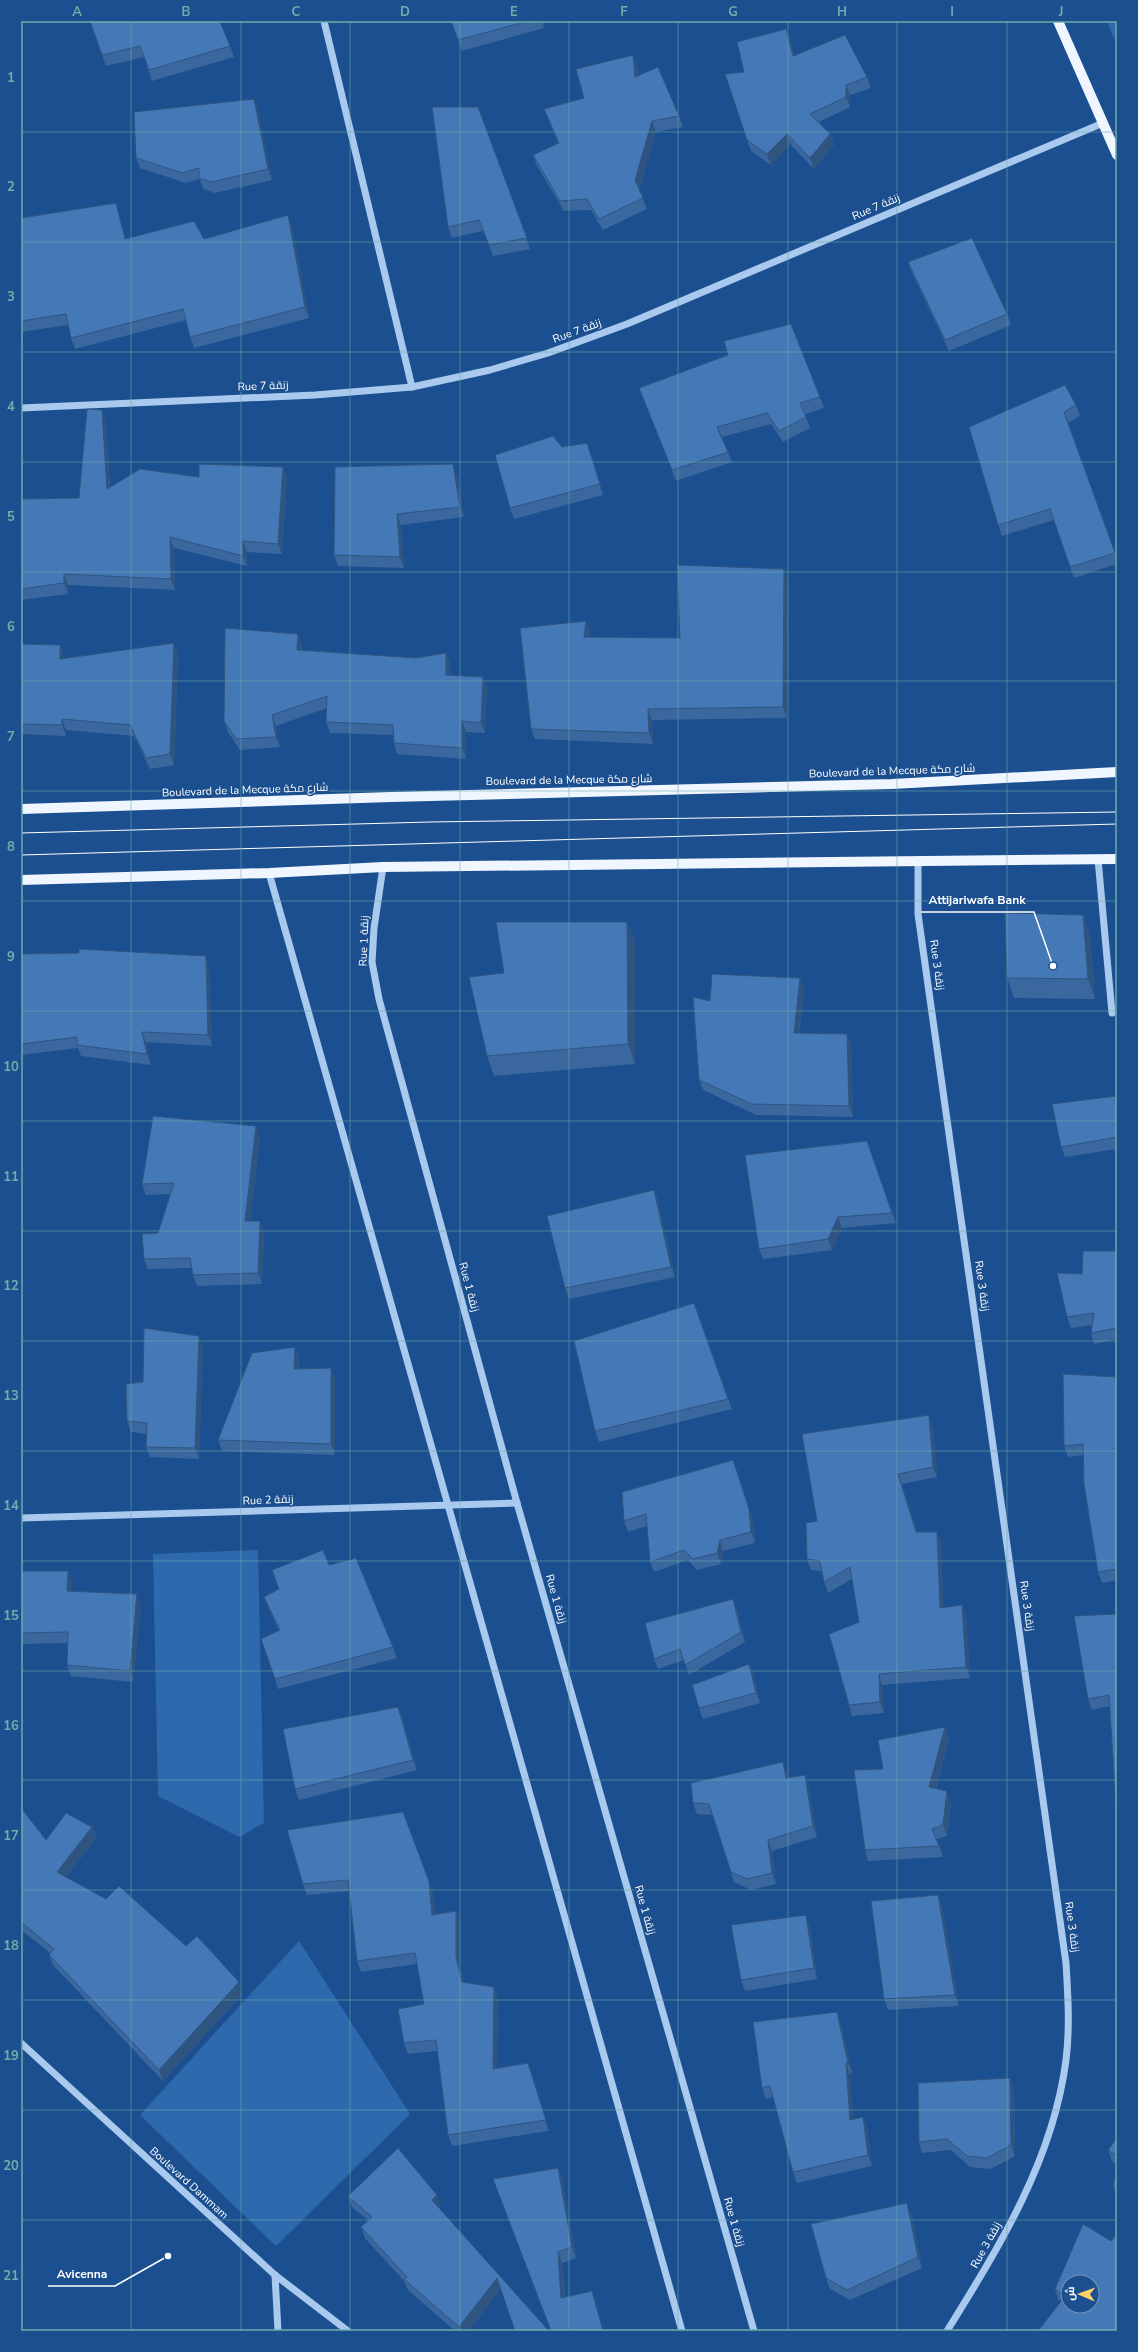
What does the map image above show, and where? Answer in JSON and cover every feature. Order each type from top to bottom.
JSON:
[{"type":"main road","points":[[1058,21],[1117,155]]},
{"type":"main road","name":"Boulevard de la Mecque شارع مكة","points":[[21,809],[391,797],[892,784],[1117,772]]},
{"type":"main road","points":[[21,880],[269,873],[383,867],[1117,859]]},
{"type":"street","points":[[324,21],[412,387]]},
{"type":"street","name":"Rue 7 زنقة","points":[[21,408],[315,395],[412,387],[490,370],[548,353],[627,324],[1103,123]]},
{"type":"street","points":[[1098,859],[1112,1013]]},
{"type":"street","name":"Rue 3 زنقة","points":[[918,860],[918,914],[1066,1963],[1069,2017],[1066,2060],[1059,2096],[1047,2142],[1026,2192],[994,2255],[947,2331]]},
{"type":"street","name":"Rue 1 زنقة","points":[[383,867],[374,928],[372,962],[379,999],[517,1503],[754,2331]]},
{"type":"street","points":[[269,873],[682,2331]]},
{"type":"street","name":"Rue 2 زنقة","points":[[21,1518],[517,1503]]},
{"type":"street","name":"Boulevard Dammam","points":[[21,2043],[275,2276],[348,2331]]},
{"type":"street","points":[[275,2276],[278,2331]]},
{"type":"shaded area","points":[[1107,21],[1117,21],[1117,38],[1114,39]]},
{"type":"shaded area","points":[[258,1550],[264,1823],[239,1837],[158,1796],[153,1554]]},
{"type":"shaded area","points":[[299,1941],[410,2114],[276,2246],[140,2115]]},
{"type":"building","points":[[90,21],[220,21],[230,46],[149,70],[140,46],[102,55]]},
{"type":"building","points":[[451,21],[528,21],[458,40]]},
{"type":"building","points":[[786,29],[793,56],[845,35],[867,77],[846,85],[846,97],[810,114],[830,134],[810,158],[787,134],[767,154],[747,140],[725,74],[744,72],[737,42]]},
{"type":"building","points":[[633,55],[635,77],[658,67],[679,116],[652,121],[635,180],[643,198],[599,219],[587,199],[560,201],[533,155],[559,143],[544,109],[584,98],[576,69]]},
{"type":"building","points":[[254,99],[268,169],[211,182],[199,178],[199,168],[182,173],[136,158],[134,112]]},
{"type":"building","points":[[432,107],[478,107],[527,238],[489,245],[479,220],[448,227]]},
{"type":"building","points":[[116,203],[125,239],[194,221],[204,239],[288,215],[305,307],[190,337],[183,309],[71,338],[66,314],[21,321],[21,218]]},
{"type":"building","points":[[972,238],[1007,314],[945,340],[908,262]]},
{"type":"building","points":[[791,324],[820,397],[800,403],[806,417],[779,431],[767,413],[717,427],[728,452],[672,470],[639,388],[728,355],[724,341]]},
{"type":"building","points":[[1065,385],[1076,405],[1064,412],[1115,553],[1070,567],[1050,509],[998,525],[969,427]]},
{"type":"building","points":[[87,409],[102,410],[107,489],[140,469],[199,477],[199,464],[283,467],[278,544],[243,541],[243,556],[170,537],[171,579],[64,574],[64,583],[21,589],[21,499],[79,498]]},
{"type":"building","points":[[553,436],[562,447],[587,443],[600,484],[510,508],[495,455]]},
{"type":"building","points":[[453,464],[460,507],[397,514],[400,557],[334,555],[335,467]]},
{"type":"building","points":[[677,565],[784,569],[783,707],[648,709],[649,733],[531,729],[520,628],[586,621],[584,637],[680,638]]},
{"type":"building","points":[[225,628],[298,634],[297,650],[416,658],[446,653],[446,675],[483,677],[481,723],[462,721],[462,748],[394,743],[393,725],[326,722],[327,696],[272,715],[276,737],[236,739],[224,721]]},
{"type":"building","points":[[174,643],[170,754],[146,758],[130,725],[62,719],[62,725],[21,724],[21,644],[60,645],[60,659]]},
{"type":"building","points":[[1005,913],[1083,915],[1088,979],[1007,978]]},
{"type":"building","points":[[496,922],[627,922],[628,1044],[487,1056],[469,977],[504,973]]},
{"type":"building","points":[[79,949],[206,956],[208,1035],[142,1032],[147,1054],[77,1045],[77,1037],[21,1044],[21,954],[79,953]]},
{"type":"building","points":[[712,974],[800,978],[794,1033],[847,1034],[849,1106],[752,1104],[699,1080],[693,997],[710,1001]]},
{"type":"building","points":[[1117,1096],[1117,1137],[1061,1147],[1052,1104]]},
{"type":"building","points":[[153,1116],[256,1126],[245,1221],[260,1221],[258,1273],[193,1275],[190,1258],[144,1259],[142,1234],[158,1233],[174,1183],[142,1184]]},
{"type":"building","points":[[867,1141],[892,1213],[838,1217],[828,1239],[759,1249],[745,1155]]},
{"type":"building","points":[[654,1190],[671,1267],[565,1288],[547,1216]]},
{"type":"building","points":[[1083,1251],[1117,1251],[1117,1328],[1091,1333],[1094,1313],[1067,1317],[1057,1273],[1082,1274]]},
{"type":"building","points":[[694,1303],[728,1399],[595,1431],[574,1341]]},
{"type":"building","points":[[144,1328],[199,1336],[195,1448],[146,1447],[147,1423],[127,1421],[126,1384],[143,1382]]},
{"type":"building","points":[[295,1347],[294,1369],[331,1368],[331,1444],[218,1440],[252,1353]]},
{"type":"building","points":[[1063,1374],[1117,1377],[1117,1569],[1098,1572],[1084,1484],[1083,1444],[1064,1446]]},
{"type":"building","points":[[929,1415],[933,1467],[898,1474],[916,1532],[937,1532],[940,1608],[962,1605],[966,1667],[879,1674],[880,1702],[849,1705],[829,1634],[859,1622],[850,1567],[824,1582],[820,1561],[807,1559],[806,1523],[817,1521],[802,1434]]},
{"type":"building","points":[[733,1460],[749,1509],[751,1532],[720,1540],[717,1553],[693,1559],[684,1550],[650,1562],[646,1514],[624,1521],[622,1492]]},
{"type":"building","points":[[323,1550],[329,1565],[356,1558],[393,1647],[275,1679],[261,1639],[280,1630],[264,1597],[279,1589],[272,1570]]},
{"type":"building","points":[[21,1571],[68,1571],[67,1591],[137,1594],[130,1671],[67,1665],[68,1632],[21,1633]]},
{"type":"building","points":[[733,1599],[741,1632],[685,1665],[680,1649],[654,1659],[645,1623]]},
{"type":"building","points":[[1117,1614],[1116,1807],[1109,1695],[1088,1699],[1074,1616]]},
{"type":"building","points":[[749,1664],[756,1693],[699,1708],[692,1685]]},
{"type":"building","points":[[398,1707],[413,1760],[295,1789],[283,1729]]},
{"type":"building","points":[[945,1727],[929,1787],[947,1791],[943,1825],[932,1829],[939,1846],[865,1850],[854,1770],[883,1769],[878,1740]]},
{"type":"building","points":[[783,1762],[786,1778],[805,1775],[813,1826],[768,1840],[772,1873],[747,1879],[731,1872],[709,1804],[693,1803],[691,1783]]},
{"type":"building","points":[[22,1809],[46,1840],[66,1813],[92,1827],[57,1872],[106,1899],[119,1886],[186,1946],[197,1936],[239,1982],[159,2070],[49,1955],[54,1949],[21,1922]]},
{"type":"building","points":[[403,1812],[429,1881],[432,1915],[456,1911],[456,1957],[462,1982],[494,1987],[493,2069],[528,2063],[546,2120],[448,2135],[436,2040],[404,2043],[398,2009],[424,2004],[415,1953],[357,1961],[348,1880],[303,1884],[287,1830]]},
{"type":"building","points":[[938,1895],[955,1995],[884,1999],[871,1901]]},
{"type":"building","points":[[806,1915],[814,1968],[741,1980],[731,1925]]},
{"type":"building","points":[[837,2012],[848,2063],[846,2063],[850,2120],[863,2117],[868,2155],[793,2172],[770,2086],[762,2088],[753,2022]]},
{"type":"building","points":[[1010,2078],[1011,2145],[987,2158],[967,2156],[947,2139],[919,2142],[918,2083]]},
{"type":"building","points":[[1117,2138],[1117,2156],[1108,2150]]},
{"type":"building","points":[[398,2148],[437,2195],[432,2200],[549,2331],[515,2331],[497,2278],[459,2327],[404,2279],[407,2277],[361,2227],[372,2217],[348,2196]]},
{"type":"building","points":[[558,2168],[572,2247],[558,2252],[561,2298],[592,2291],[603,2331],[551,2331],[493,2179]]},
{"type":"building","points":[[1117,2173],[1117,2187],[1113,2185]]},
{"type":"building","points":[[907,2203],[918,2257],[847,2290],[826,2278],[811,2224]]},
{"type":"building","points":[[1083,2224],[1111,2241],[1117,2234],[1116,2331],[1038,2331],[1060,2302],[1060,2314],[1100,2314],[1100,2274],[1061,2274]]},
{"type":"building","points":[[1060,2277],[1060,2292],[1055,2289]]},
{"type":"tram line","points":[[21,833],[430,822],[1117,812]]},
{"type":"tram line","points":[[21,855],[1117,824]]},
{"type":"place","name":"Attijariwafa Bank","points":[[1053,966]]},
{"type":"place","name":"Avicenna","points":[[168,2256]]}]
